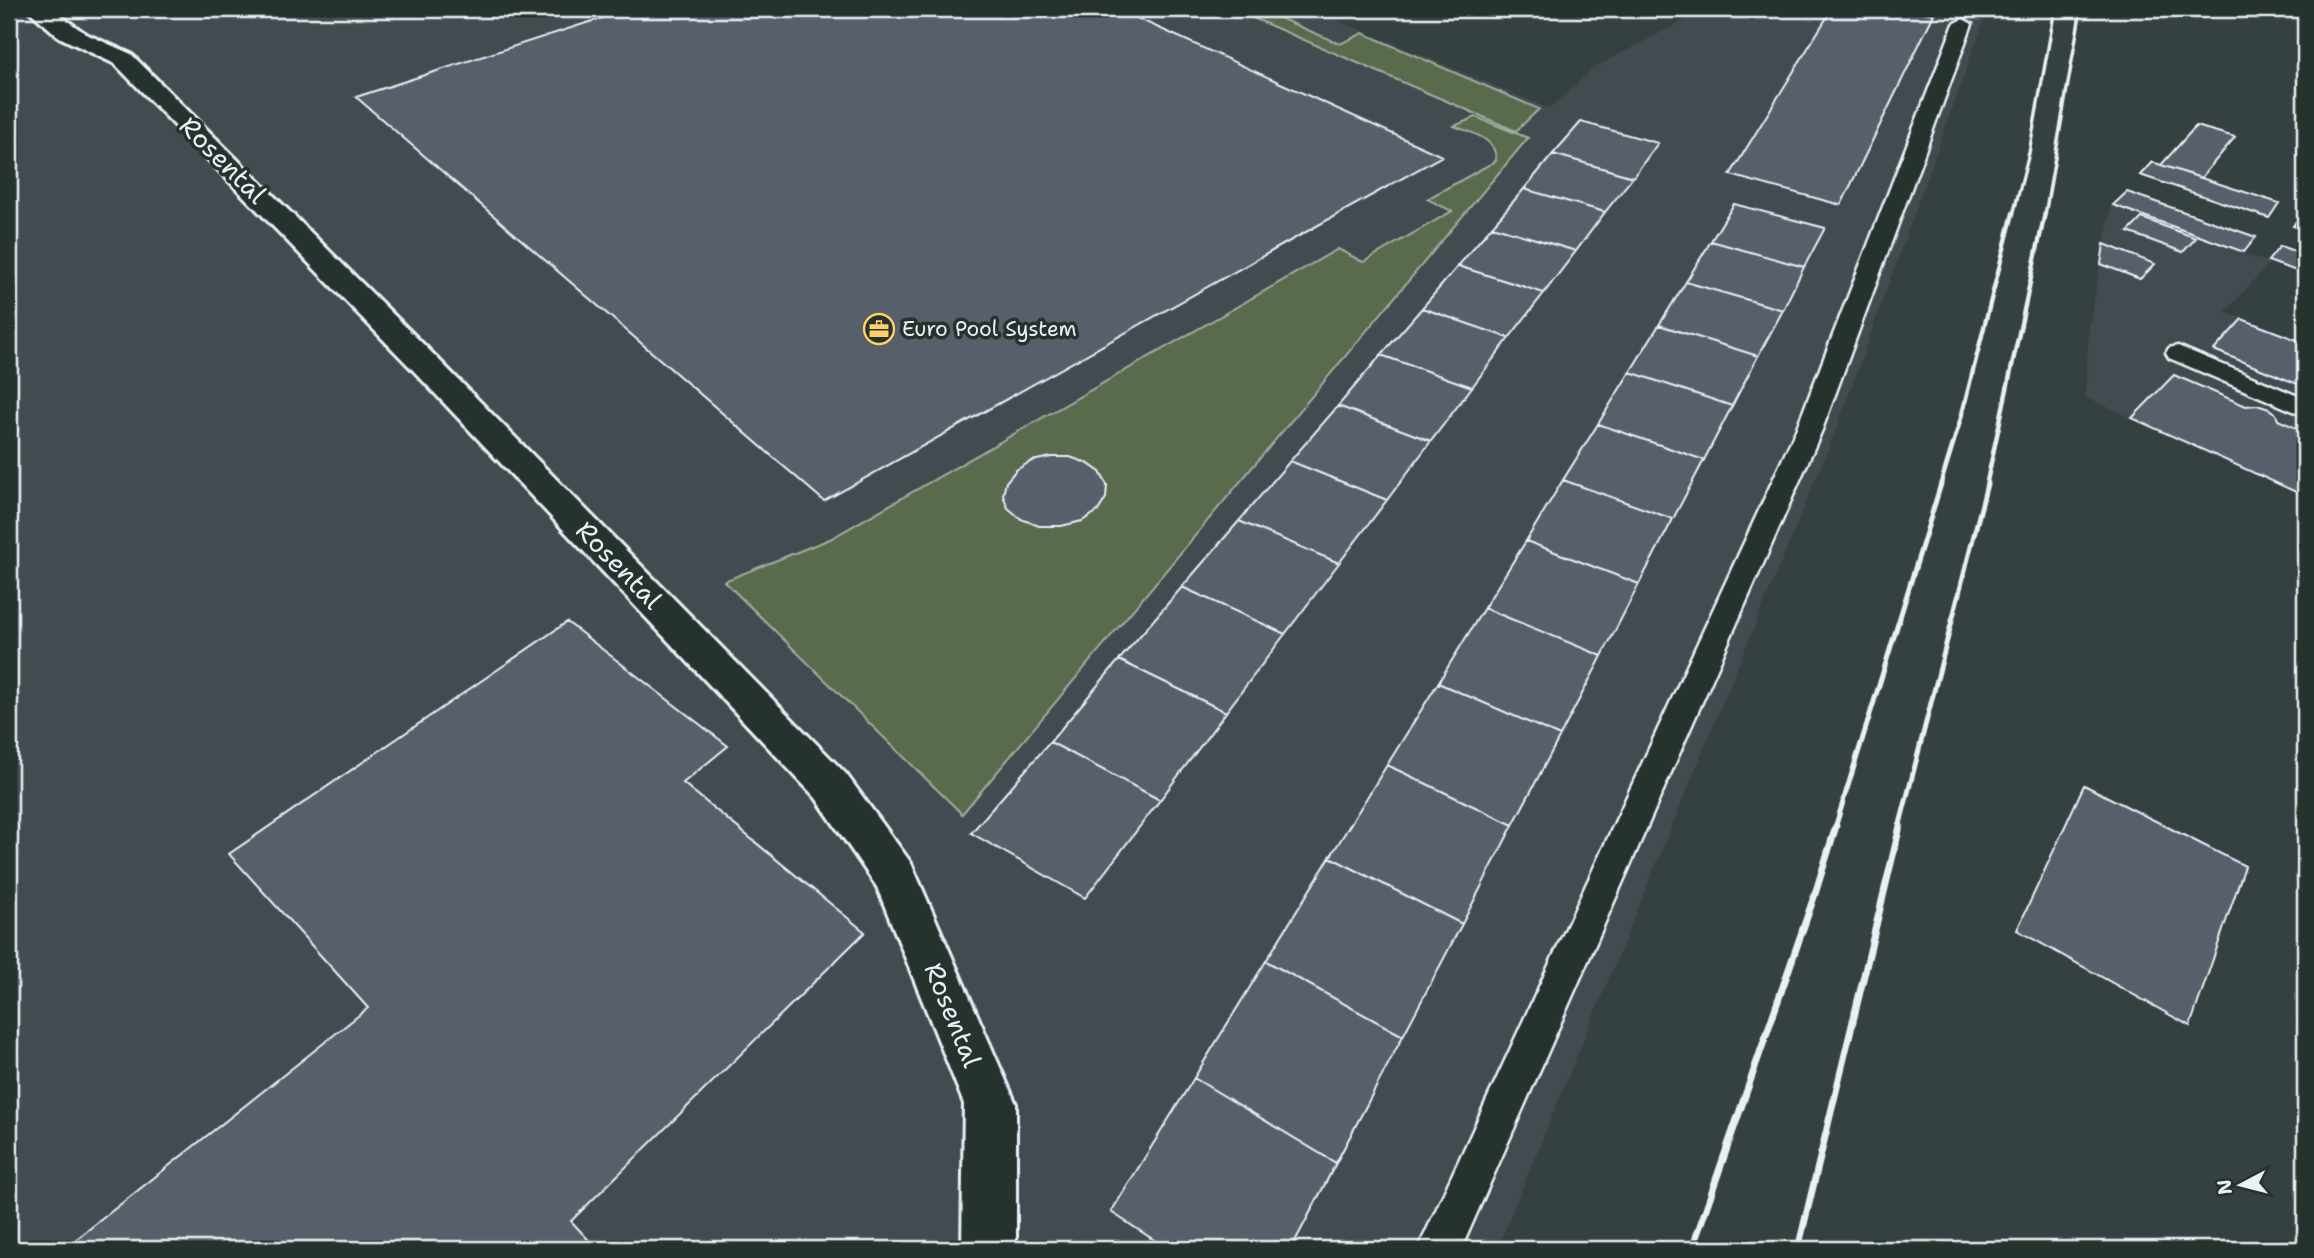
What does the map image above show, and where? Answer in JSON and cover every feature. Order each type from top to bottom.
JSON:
[{"type":"street","name":"Rosental","points":[[38,9],[57,27],[82,42],[123,59],[472,413],[831,786],[895,877],[990,1104],[989,1249]]},
{"type":"lane","points":[[1439,1249],[1809,430],[1963,24]]},
{"type":"lane","points":[[2178,353],[2305,408]]},
{"type":"shaded area","points":[[9,9],[1311,9],[1550,109],[1593,68],[1706,9],[1988,9],[1837,427],[1497,1249],[9,1249]]},
{"type":"shaded area","points":[[2111,206],[2270,263],[2225,312],[2305,343],[2305,496],[2085,397],[2089,326]]},
{"type":"green space","points":[[1232,9],[1259,9],[1340,44],[1363,33],[1539,109],[1516,131]]},
{"type":"green space","points":[[1476,117],[1528,138],[962,814],[724,581],[830,539],[1338,249],[1363,262],[1452,211],[1427,199],[1496,161],[1495,153],[1488,142],[1454,126]]},
{"type":"building","name":"Euro Pool System","points":[[630,9],[1117,9],[1442,156],[824,501],[356,97]]},
{"type":"building","points":[[1832,9],[1908,9],[1934,14],[1841,205],[1730,175]]},
{"type":"building","points":[[1581,122],[1658,143],[1633,177],[1553,154]]},
{"type":"building","points":[[2196,126],[2235,137],[2201,178],[2161,165]]},
{"type":"building","points":[[1553,154],[1633,177],[1605,212],[1524,189]]},
{"type":"building","points":[[2152,162],[2279,203],[2269,218],[2140,175]]},
{"type":"building","points":[[1524,189],[1605,212],[1576,251],[1492,226]]},
{"type":"building","points":[[2127,192],[2256,237],[2244,252],[2113,205]]},
{"type":"building","points":[[1734,204],[1825,228],[1804,267],[1711,241]]},
{"type":"building","points":[[2303,211],[2305,212],[2305,230],[2293,226]]},
{"type":"building","points":[[2142,218],[2196,238],[2183,252],[2128,232]]},
{"type":"building","points":[[1492,226],[1576,251],[1544,293],[1458,266]]},
{"type":"building","points":[[1711,241],[1804,267],[1783,310],[1686,282]]},
{"type":"building","points":[[2104,244],[2155,264],[2140,279],[2101,264]]},
{"type":"building","points":[[2280,246],[2305,255],[2305,274],[2268,261]]},
{"type":"building","points":[[1458,266],[1544,293],[1509,338],[1422,308]]},
{"type":"building","points":[[1686,282],[1783,310],[1758,356],[1659,325]]},
{"type":"building","points":[[1422,308],[1509,338],[1472,387],[1381,355]]},
{"type":"building","points":[[2242,319],[2305,343],[2305,387],[2214,350]]},
{"type":"building","points":[[1659,325],[1758,356],[1732,406],[1630,372]]},
{"type":"building","points":[[1381,355],[1472,387],[1431,441],[1338,406]]},
{"type":"building","points":[[1630,372],[1732,406],[1704,460],[1598,424]]},
{"type":"building","points":[[2174,375],[2246,406],[2257,405],[2269,409],[2276,414],[2278,420],[2305,432],[2305,496],[2132,418]]},
{"type":"building","points":[[1338,406],[1431,441],[1387,500],[1290,461]]},
{"type":"building","points":[[1598,424],[1704,460],[1673,519],[1563,480]]},
{"type":"building","points":[[1070,457],[1087,463],[1100,472],[1107,485],[1106,498],[1098,511],[1082,521],[1061,526],[1039,526],[1021,519],[1008,508],[1003,495],[1006,482],[1016,470],[1032,461]]},
{"type":"building","points":[[1290,461],[1387,500],[1339,563],[1239,521]]},
{"type":"building","points":[[1563,480],[1673,519],[1639,584],[1526,541]]},
{"type":"building","points":[[1239,521],[1339,563],[1285,634],[1182,587]]},
{"type":"building","points":[[1526,541],[1639,584],[1602,656],[1484,608]]},
{"type":"building","points":[[1182,587],[1285,634],[1226,712],[1119,660]]},
{"type":"building","points":[[1484,608],[1602,656],[1560,736],[1438,683]]},
{"type":"building","points":[[567,622],[728,746],[683,783],[865,932],[571,1221],[597,1249],[64,1249],[368,1008],[229,854]]},
{"type":"building","points":[[1119,660],[1226,712],[1160,800],[1050,742]]},
{"type":"building","points":[[1438,683],[1560,736],[1513,825],[1387,765]]},
{"type":"building","points":[[1050,742],[1160,800],[1085,898],[971,833]]},
{"type":"building","points":[[1387,765],[1513,825],[1462,924],[1330,857]]},
{"type":"building","points":[[2084,785],[2245,866],[2190,1026],[2017,930]]},
{"type":"building","points":[[1330,857],[1462,924],[1403,1036],[1266,961]]},
{"type":"building","points":[[1266,961],[1403,1036],[1336,1163],[1194,1078]]},
{"type":"building","points":[[1194,1078],[1336,1163],[1291,1249],[1168,1249],[1111,1212]]},
{"type":"railway","points":[[2013,215],[2029,153],[2055,9]]},
{"type":"railway","points":[[2045,215],[2081,9]]},
{"type":"railway","points":[[1940,486],[1961,418],[2013,213]]},
{"type":"railway","points":[[1986,486],[2045,213]]},
{"type":"railway","points":[[1835,828],[1941,484]]},
{"type":"railway","points":[[1899,828],[1987,484]]},
{"type":"railway","points":[[1692,1249],[1836,826]]},
{"type":"railway","points":[[1798,1249],[1900,826]]},
{"type":"place","name":"Euro Pool System","points":[[879,329]]}]
